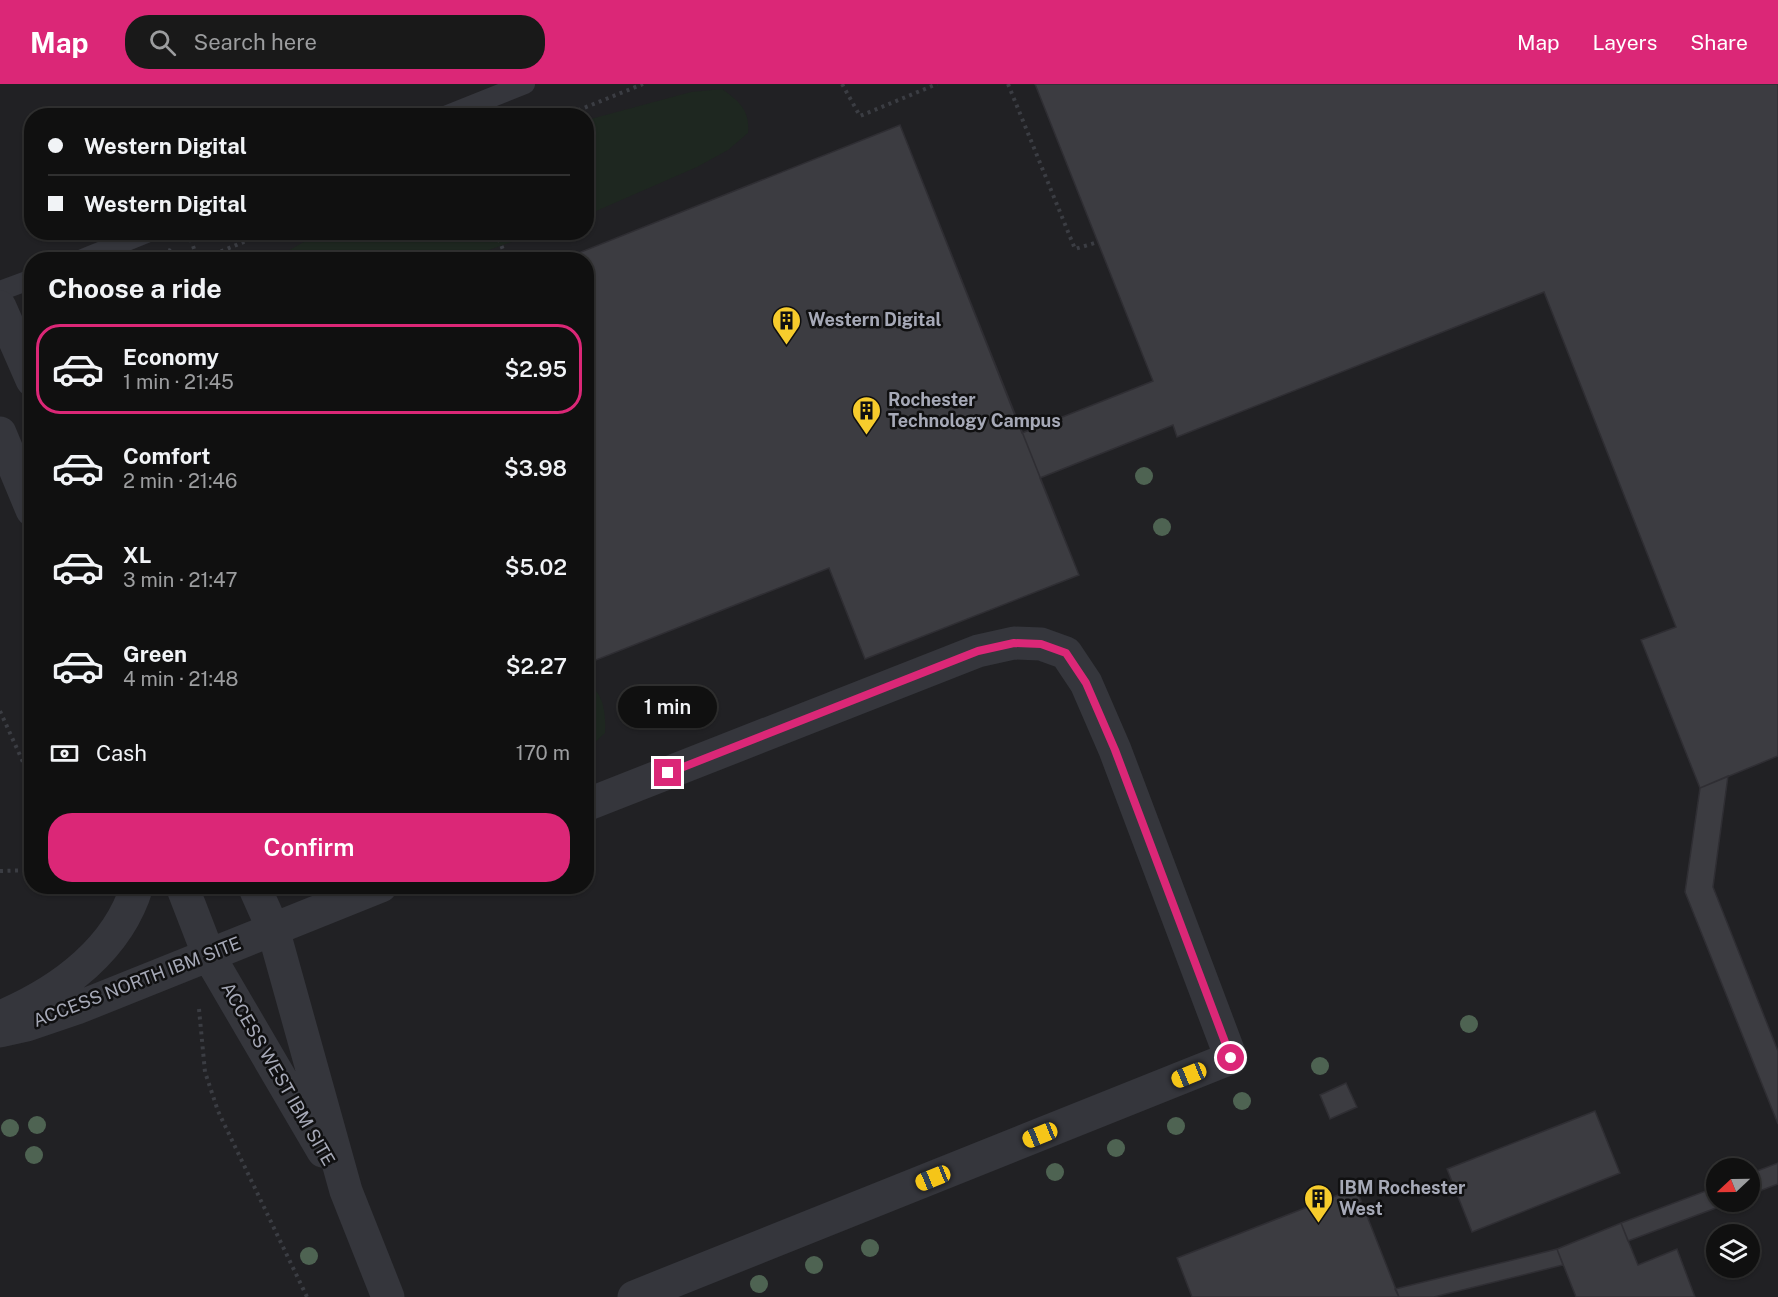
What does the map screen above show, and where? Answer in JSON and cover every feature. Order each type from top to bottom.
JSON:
[{"type":"street","points":[[0,307],[24,362]]},
{"type":"street","points":[[0,433],[24,491]]},
{"type":"street","points":[[594,802],[978,651],[1014,643],[1041,644],[1066,653],[1086,683],[1115,750],[1231,1058],[634,1297]]},
{"type":"street","points":[[0,1017],[25,1006],[63,984],[91,961],[114,932],[135,894]]},
{"type":"street","name":"ACCESS WEST IBM SITE","points":[[184,894],[197,961],[346,1191]]},
{"type":"street","name":"ACCESS WEST IBM SITE","points":[[258,894],[273,929],[346,1191],[387,1297]]},
{"type":"street","points":[[273,929],[361,894]]},
{"type":"street","name":"ACCESS NORTH IBM SITE","points":[[0,1031],[27,1025],[77,1008],[273,929]]},
{"type":"lane","points":[[465,108],[525,84]]},
{"type":"lane","points":[[100,252],[129,240]]},
{"type":"lane","points":[[0,291],[24,282]]},
{"type":"path","points":[[584,108],[644,84]]},
{"type":"path","points":[[842,84],[860,116],[937,84]]},
{"type":"path","points":[[1008,84],[1075,249],[1098,242]]},
{"type":"path","points":[[219,252],[248,240]]},
{"type":"path","points":[[0,711],[24,764]]},
{"type":"path","points":[[0,871],[24,870]]},
{"type":"path","points":[[197,961],[197,994],[205,1072],[218,1112],[307,1297]]},
{"type":"shaded area","points":[[0,84],[1778,84],[1778,1297],[0,1297]]},
{"type":"shaded area","points":[[722,89],[734,98],[745,112],[748,133],[728,150],[697,167],[594,212],[594,118],[691,92]]},
{"type":"shaded area","points":[[307,240],[517,240],[483,252],[286,252]]},
{"type":"shaded area","points":[[594,690],[601,698],[603,705],[605,733],[594,743]]},
{"type":"building","name":"Rochester Technology Campus","points":[[1035,84],[1778,84],[1778,756],[1700,788],[1641,640],[1676,627],[1544,292],[1177,437],[1173,425],[1040,478],[1079,575],[865,659],[829,568],[594,661],[594,252],[581,252],[900,125],[1022,433],[1153,381]]},
{"type":"building","name":"Western Digital","points":[[900,125],[1079,575],[865,659],[829,568],[594,661],[594,252],[581,252]]},
{"type":"building","points":[[1728,776],[1713,887],[1778,1051],[1778,1124],[1685,892],[1700,788]]},
{"type":"building","points":[[1346,1083],[1357,1107],[1330,1119],[1320,1095]]},
{"type":"building","points":[[1595,1111],[1620,1173],[1472,1232],[1447,1169]]},
{"type":"building","points":[[1778,1163],[1778,1184],[1760,1191],[1760,1170]]},
{"type":"building","name":"IBM Rochester West","points":[[1356,1188],[1399,1297],[1192,1297],[1177,1258]]},
{"type":"building","points":[[1706,1191],[1706,1212],[1628,1241],[1621,1223]]},
{"type":"building","points":[[1621,1223],[1638,1265],[1677,1249],[1695,1297],[1576,1297],[1557,1249]]},
{"type":"building","points":[[1557,1249],[1563,1265],[1434,1297],[1399,1297],[1395,1289]]},
{"type":"place","name":"Western Digital","points":[[787,346]]},
{"type":"place","name":"Rochester Technology Campus","points":[[867,436]]},
{"type":"place","name":"IBM Rochester West","points":[[1318,1224]]},
{"type":"route","points":[[668,773],[978,651],[1014,643],[1041,644],[1066,653],[1086,683],[1115,750],[1231,1058]]}]
